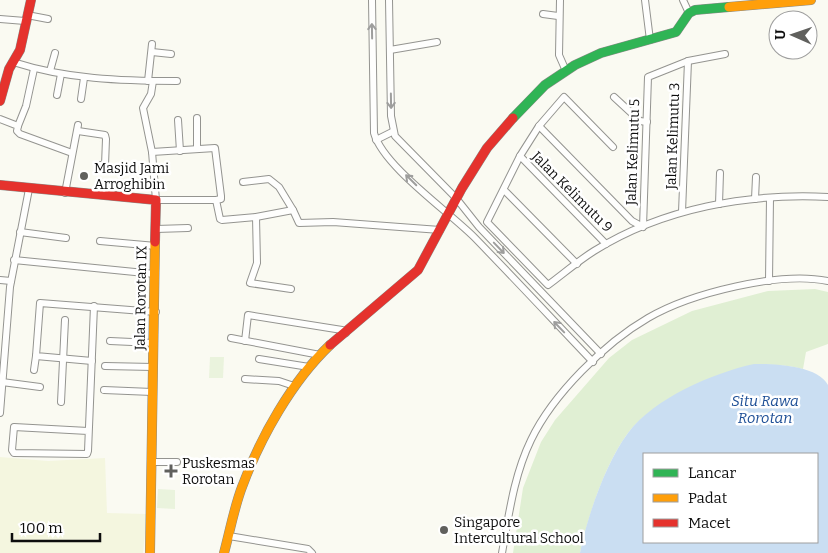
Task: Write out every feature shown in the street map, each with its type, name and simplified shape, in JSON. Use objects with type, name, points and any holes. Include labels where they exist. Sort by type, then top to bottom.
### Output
[{"type":"street","points":[[0,101],[6,76],[20,50],[31,0]]},
{"type":"street","points":[[372,0],[374,133],[376,140],[388,157],[446,214],[472,235],[593,362]]},
{"type":"street","points":[[389,0],[392,132],[456,198],[478,227],[601,354]]},
{"type":"street","points":[[560,0],[558,16],[559,55],[565,69]]},
{"type":"street","points":[[646,0],[650,40]]},
{"type":"street","points":[[683,0],[689,14]]},
{"type":"street","points":[[224,553],[241,489],[251,464],[294,386],[309,367],[344,331],[418,270],[435,230],[487,148],[505,126],[545,85],[565,69],[601,53],[678,31],[689,14],[695,10],[724,3],[811,0]]},
{"type":"street","points":[[543,14],[558,16]]},
{"type":"street","points":[[0,19],[48,19]]},
{"type":"street","points":[[390,50],[411,48],[437,42]]},
{"type":"street","points":[[152,44],[151,93],[143,108],[152,152],[156,200]]},
{"type":"street","points":[[152,52],[171,54]]},
{"type":"street","points":[[50,71],[55,53]]},
{"type":"street","points":[[688,61],[724,54]]},
{"type":"street","name":"Jalan Kelimutu 5","points":[[539,126],[632,221],[643,227],[648,77],[688,61]]},
{"type":"street","name":"Jalan Kelimutu 3","points":[[682,212],[688,61]]},
{"type":"street","points":[[13,62],[34,69],[84,78],[177,81]]},
{"type":"street","points":[[34,69],[26,106],[17,131],[20,134],[72,153]]},
{"type":"street","points":[[57,95],[61,74]]},
{"type":"street","points":[[81,99],[84,78]]},
{"type":"street","points":[[613,147],[564,97],[539,126],[520,156],[487,222],[548,285],[606,244],[625,234],[682,212],[718,204],[792,195],[828,197]]},
{"type":"street","points":[[614,97],[640,121],[647,122]]},
{"type":"street","points":[[197,118],[197,149]]},
{"type":"street","points":[[0,119],[18,126]]},
{"type":"street","points":[[178,120],[180,151]]},
{"type":"street","points":[[65,193],[78,128],[104,135],[106,139],[104,165],[100,165]]},
{"type":"street","points":[[376,140],[392,132]]},
{"type":"street","points":[[0,186],[156,200],[216,200],[221,198],[216,150],[214,148],[152,152]]},
{"type":"street","name":"Jalan Kelimutu 9","points":[[520,156],[606,244]]},
{"type":"street","points":[[718,204],[720,173]]},
{"type":"street","points":[[755,200],[756,176]]},
{"type":"street","points":[[243,182],[269,179],[279,186],[299,223],[332,222],[435,230]]},
{"type":"street","points":[[0,413],[11,278],[29,189]]},
{"type":"street","points":[[504,190],[577,264]]},
{"type":"street","points":[[769,281],[770,198]]},
{"type":"street","name":"Jalan Rorotan IX","points":[[150,553],[153,462],[152,392],[156,312],[156,200]]},
{"type":"street","points":[[216,200],[220,219],[222,220],[256,217],[293,210]]},
{"type":"street","points":[[256,217],[257,263],[250,283],[291,289]]},
{"type":"street","points":[[472,235],[478,227]]},
{"type":"street","points":[[156,229],[188,228]]},
{"type":"street","points":[[20,232],[66,238]]},
{"type":"street","points":[[100,241],[156,246]]},
{"type":"street","points":[[14,260],[155,274]]},
{"type":"street","points":[[0,280],[11,278]]},
{"type":"street","points":[[502,553],[514,488],[531,439],[550,409],[601,354],[649,317],[685,302],[740,285],[769,281],[816,279],[828,281]]},
{"type":"street","points":[[34,370],[39,304],[94,306],[156,312]]},
{"type":"street","points":[[88,431],[14,427],[12,450],[14,453],[86,455],[88,431],[92,361],[94,306]]},
{"type":"street","points":[[245,341],[248,315],[344,331]]},
{"type":"street","points":[[60,402],[65,320]]},
{"type":"street","points":[[231,338],[320,355]]},
{"type":"street","points":[[110,340],[154,343]]},
{"type":"street","points":[[36,356],[92,361]]},
{"type":"street","points":[[260,359],[309,367]]},
{"type":"street","points":[[104,366],[154,367]]},
{"type":"street","points":[[245,379],[279,381],[294,386]]},
{"type":"street","points":[[2,382],[40,387]]},
{"type":"street","points":[[104,390],[152,392]]},
{"type":"street","points":[[153,462],[177,462]]},
{"type":"street","points":[[229,536],[308,549],[312,553]]},
{"type":"green space","points":[[815,289],[828,292],[828,344],[806,352],[803,369],[776,365],[740,368],[703,382],[663,403],[641,419],[630,430],[620,445],[602,481],[580,553],[513,553],[523,488],[541,442],[555,420],[609,358],[632,340],[692,311],[768,291]]},
{"type":"green space","points":[[210,357],[224,357],[223,378],[209,378]]},
{"type":"green space","points":[[0,457],[48,461],[105,458],[107,513],[147,514],[143,553],[0,553]]},
{"type":"green space","points":[[158,489],[175,490],[175,509],[157,508]]},
{"type":"water","name":"Situ Rawa Rorotan","points":[[754,364],[772,364],[794,367],[815,373],[828,385],[828,553],[580,553],[587,523],[598,490],[612,459],[628,433],[639,420],[668,398],[721,374]]},
{"type":"traffic: fast","points":[[513,118],[545,85],[575,65],[601,53],[676,32],[689,13],[695,10],[729,7]]},
{"type":"traffic: slow","points":[[729,7],[811,0]]},
{"type":"traffic: slow","points":[[150,553],[155,242]]},
{"type":"traffic: slow","points":[[224,553],[234,511],[249,468],[258,449],[290,393],[316,359],[330,345]]},
{"type":"traffic: jam","points":[[0,101],[9,69],[20,50],[31,0]]},
{"type":"traffic: jam","points":[[330,345],[418,270],[462,188],[487,148],[513,118]]},
{"type":"traffic: jam","points":[[0,185],[156,200],[155,242]]},
{"type":"place","name":"Masjid Jami Arroghibin","points":[[84,176]]},
{"type":"place","name":"Puskesmas Rorotan","points":[[171,471]]},
{"type":"place","name":"Singapore Intercultural School","points":[[444,530]]}]
